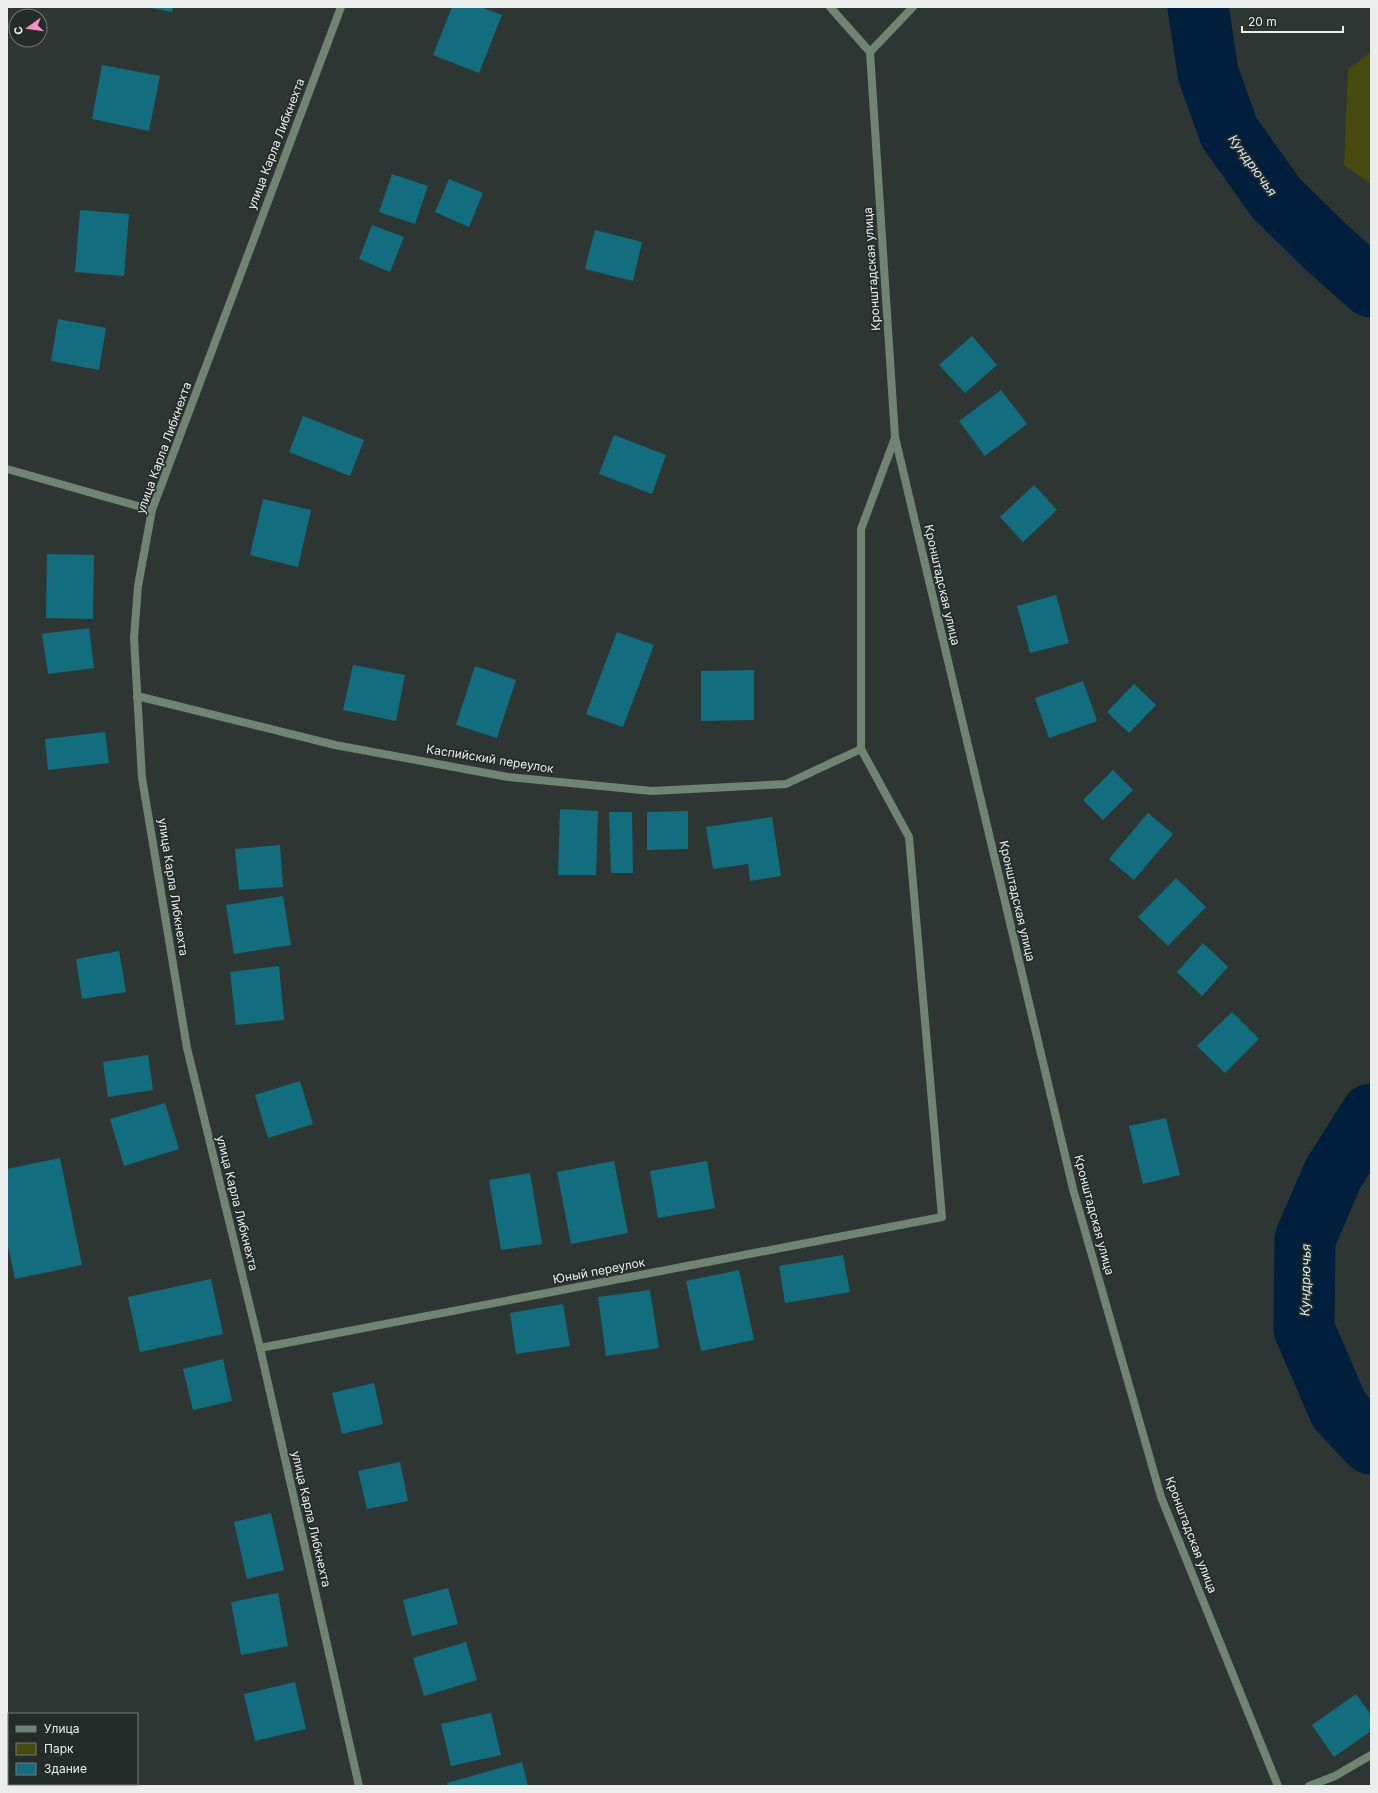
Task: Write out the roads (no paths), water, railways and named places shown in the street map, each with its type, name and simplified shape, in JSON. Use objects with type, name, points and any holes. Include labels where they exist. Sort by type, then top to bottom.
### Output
[{"type":"street","name":"улица Карла Либкнехта","points":[[340,7],[152,510],[138,586],[134,638],[142,778],[187,1048],[260,1348],[359,1786]]},
{"type":"street","points":[[830,7],[870,52],[913,7]]},
{"type":"street","name":"Кронштадская улица","points":[[870,52],[895,437],[1073,1190],[1162,1497],[1278,1786]]},
{"type":"street","points":[[861,749],[861,529],[895,437]]},
{"type":"street","points":[[7,469],[152,510]]},
{"type":"street","name":"Каспийский переулок","points":[[137,696],[335,745],[508,777],[652,791],[786,784],[861,749]]},
{"type":"street","name":"Юный переулок","points":[[260,1348],[942,1217],[910,837],[861,749]]},
{"type":"street","points":[[1310,1786],[1335,1776],[1371,1755]]},
{"type":"waterway","name":"Кундрючья","points":[[1198,7],[1208,73],[1229,132],[1276,198],[1327,248],[1371,287]]},
{"type":"waterway","name":"Кундрючья","points":[[1371,1114],[1333,1174],[1305,1239],[1304,1329],[1339,1410],[1371,1444]]}]
